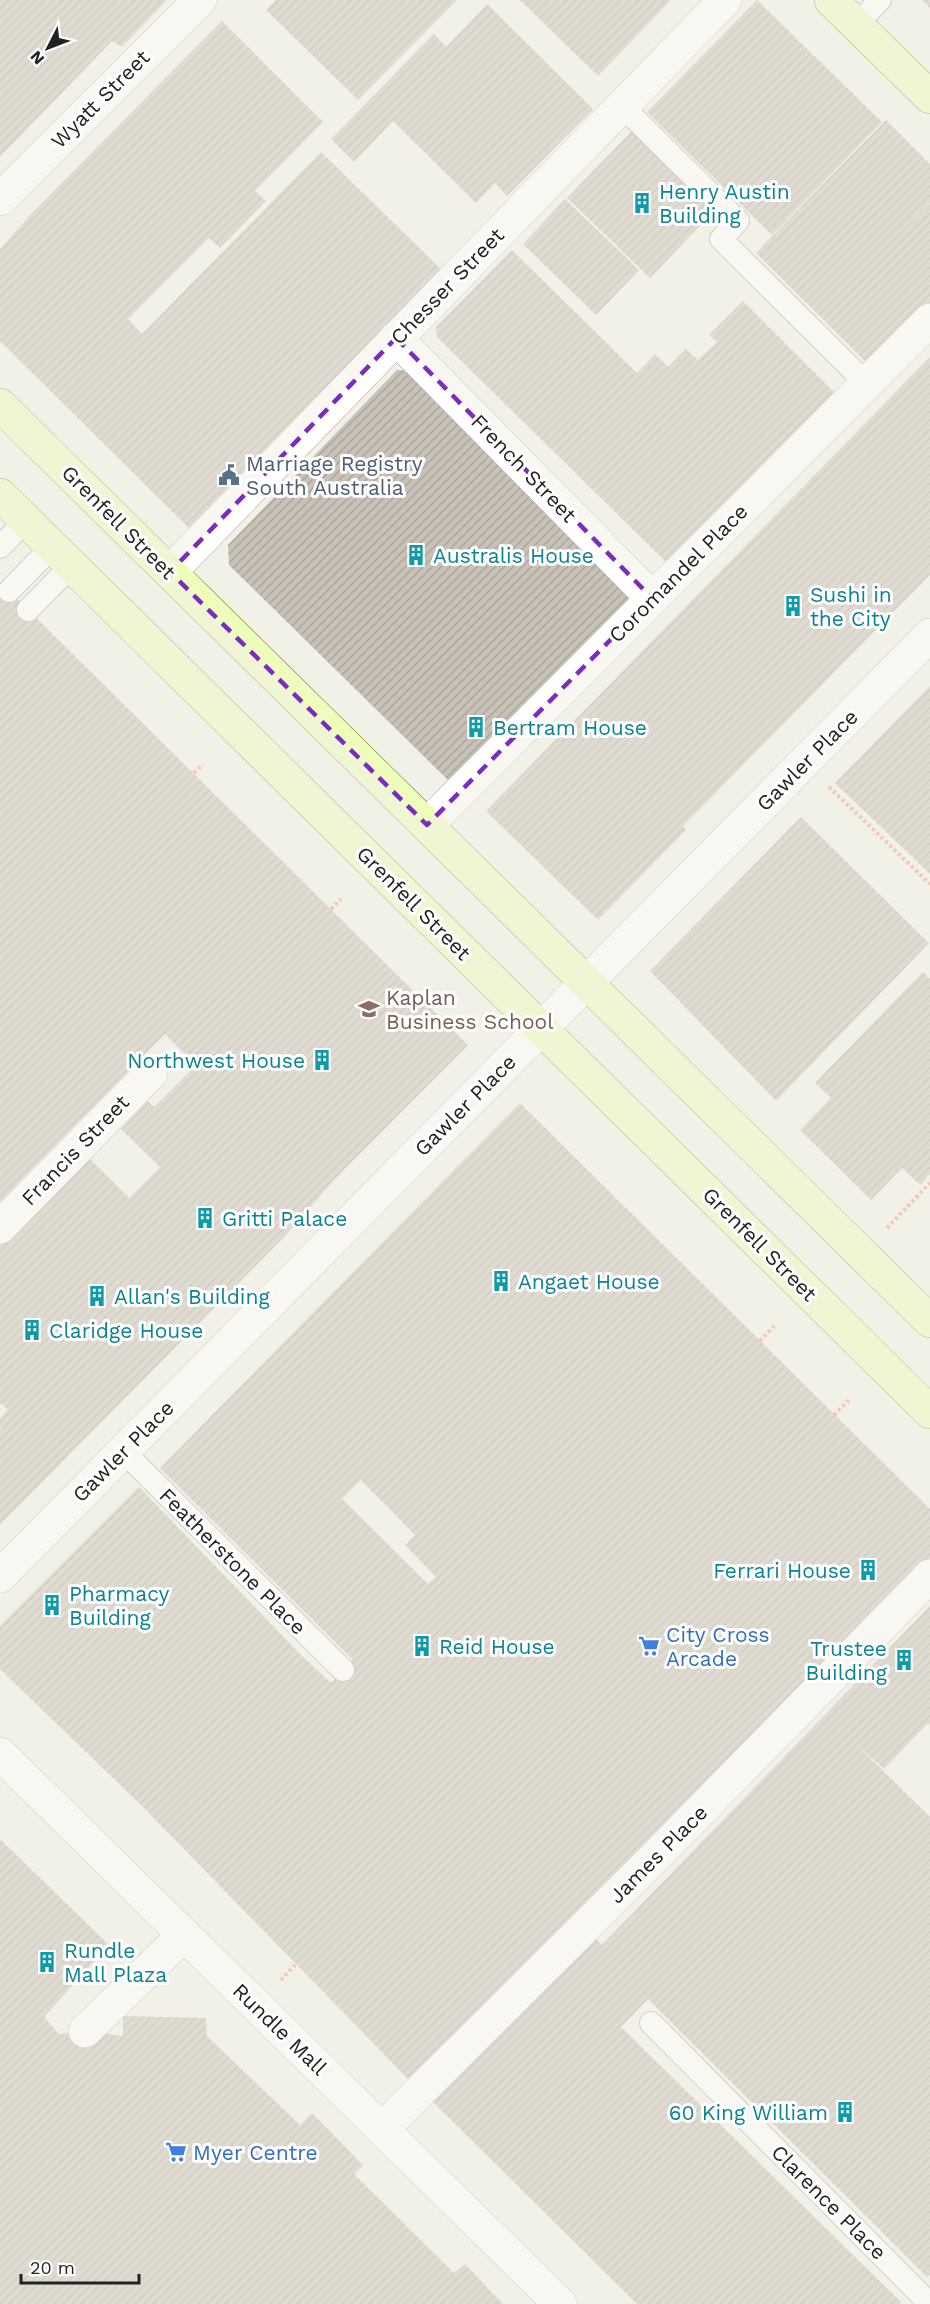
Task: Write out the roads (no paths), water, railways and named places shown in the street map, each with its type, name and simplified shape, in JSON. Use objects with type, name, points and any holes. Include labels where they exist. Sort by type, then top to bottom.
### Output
[{"type":"main road","points":[[831,0],[930,97]]},
{"type":"main road","name":"Grenfell Street","points":[[0,405],[930,1321]]},
{"type":"main road","name":"Grenfell Street","points":[[0,495],[930,1412]]},
{"type":"street","name":"Wyatt Street","points":[[0,199],[200,0]]},
{"type":"street","name":"Chesser Street","points":[[170,572],[725,0]]},
{"type":"street","name":"Coromandel Place","points":[[428,825],[930,320]]},
{"type":"street","name":"French Street","points":[[396,338],[652,598]]},
{"type":"street","name":"Gawler Place","points":[[8,1568],[930,635]]},
{"type":"street","name":"Francis Street","points":[[0,1227],[151,1073]]},
{"type":"street","name":"James Place","points":[[382,2129],[653,1859],[930,1576]]},
{"type":"street","name":"Rundle Mall","points":[[0,1754],[560,2304]]},
{"type":"street","points":[[85,2031],[184,1935]]},
{"type":"lane","points":[[856,25],[880,0]]},
{"type":"lane","points":[[622,106],[738,221],[721,239],[867,384]]},
{"type":"lane","points":[[0,547],[26,521]]},
{"type":"lane","points":[[9,591],[62,556]]},
{"type":"lane","points":[[28,610],[62,556]]},
{"type":"lane","name":"Featherstone Place","points":[[123,1451],[343,1670]]},
{"type":"lane","name":"Clarence Place","points":[[651,2023],[930,2304]]},
{"type":"place","name":"Henry Austin Building","points":[[642,203]]},
{"type":"place","name":"Marriage Registry South Australia","points":[[229,475]]},
{"type":"place","name":"Australis House","points":[[416,555]]},
{"type":"place","name":"Sushi in the City","points":[[793,606]]},
{"type":"place","name":"Bertram House","points":[[476,727]]},
{"type":"place","name":"Kaplan Business School","points":[[369,1009]]},
{"type":"place","name":"Northwest House","points":[[322,1060]]},
{"type":"place","name":"Gritti Palace","points":[[205,1218]]},
{"type":"place","name":"Angaet House","points":[[501,1281]]},
{"type":"place","name":"Allan's Building","points":[[97,1296]]},
{"type":"place","name":"Claridge House","points":[[32,1330]]},
{"type":"place","name":"Ferrari House","points":[[868,1570]]},
{"type":"place","name":"Pharmacy Building","points":[[52,1605]]},
{"type":"place","name":"Reid House","points":[[422,1646]]},
{"type":"place","name":"City Cross Arcade","points":[[649,1646]]},
{"type":"place","name":"Trustee Building","points":[[904,1660]]},
{"type":"place","name":"Rundle Mall Plaza","points":[[47,1962]]},
{"type":"place","name":"60 King William","points":[[845,2112]]},
{"type":"place","name":"Myer Centre","points":[[176,2152]]}]
